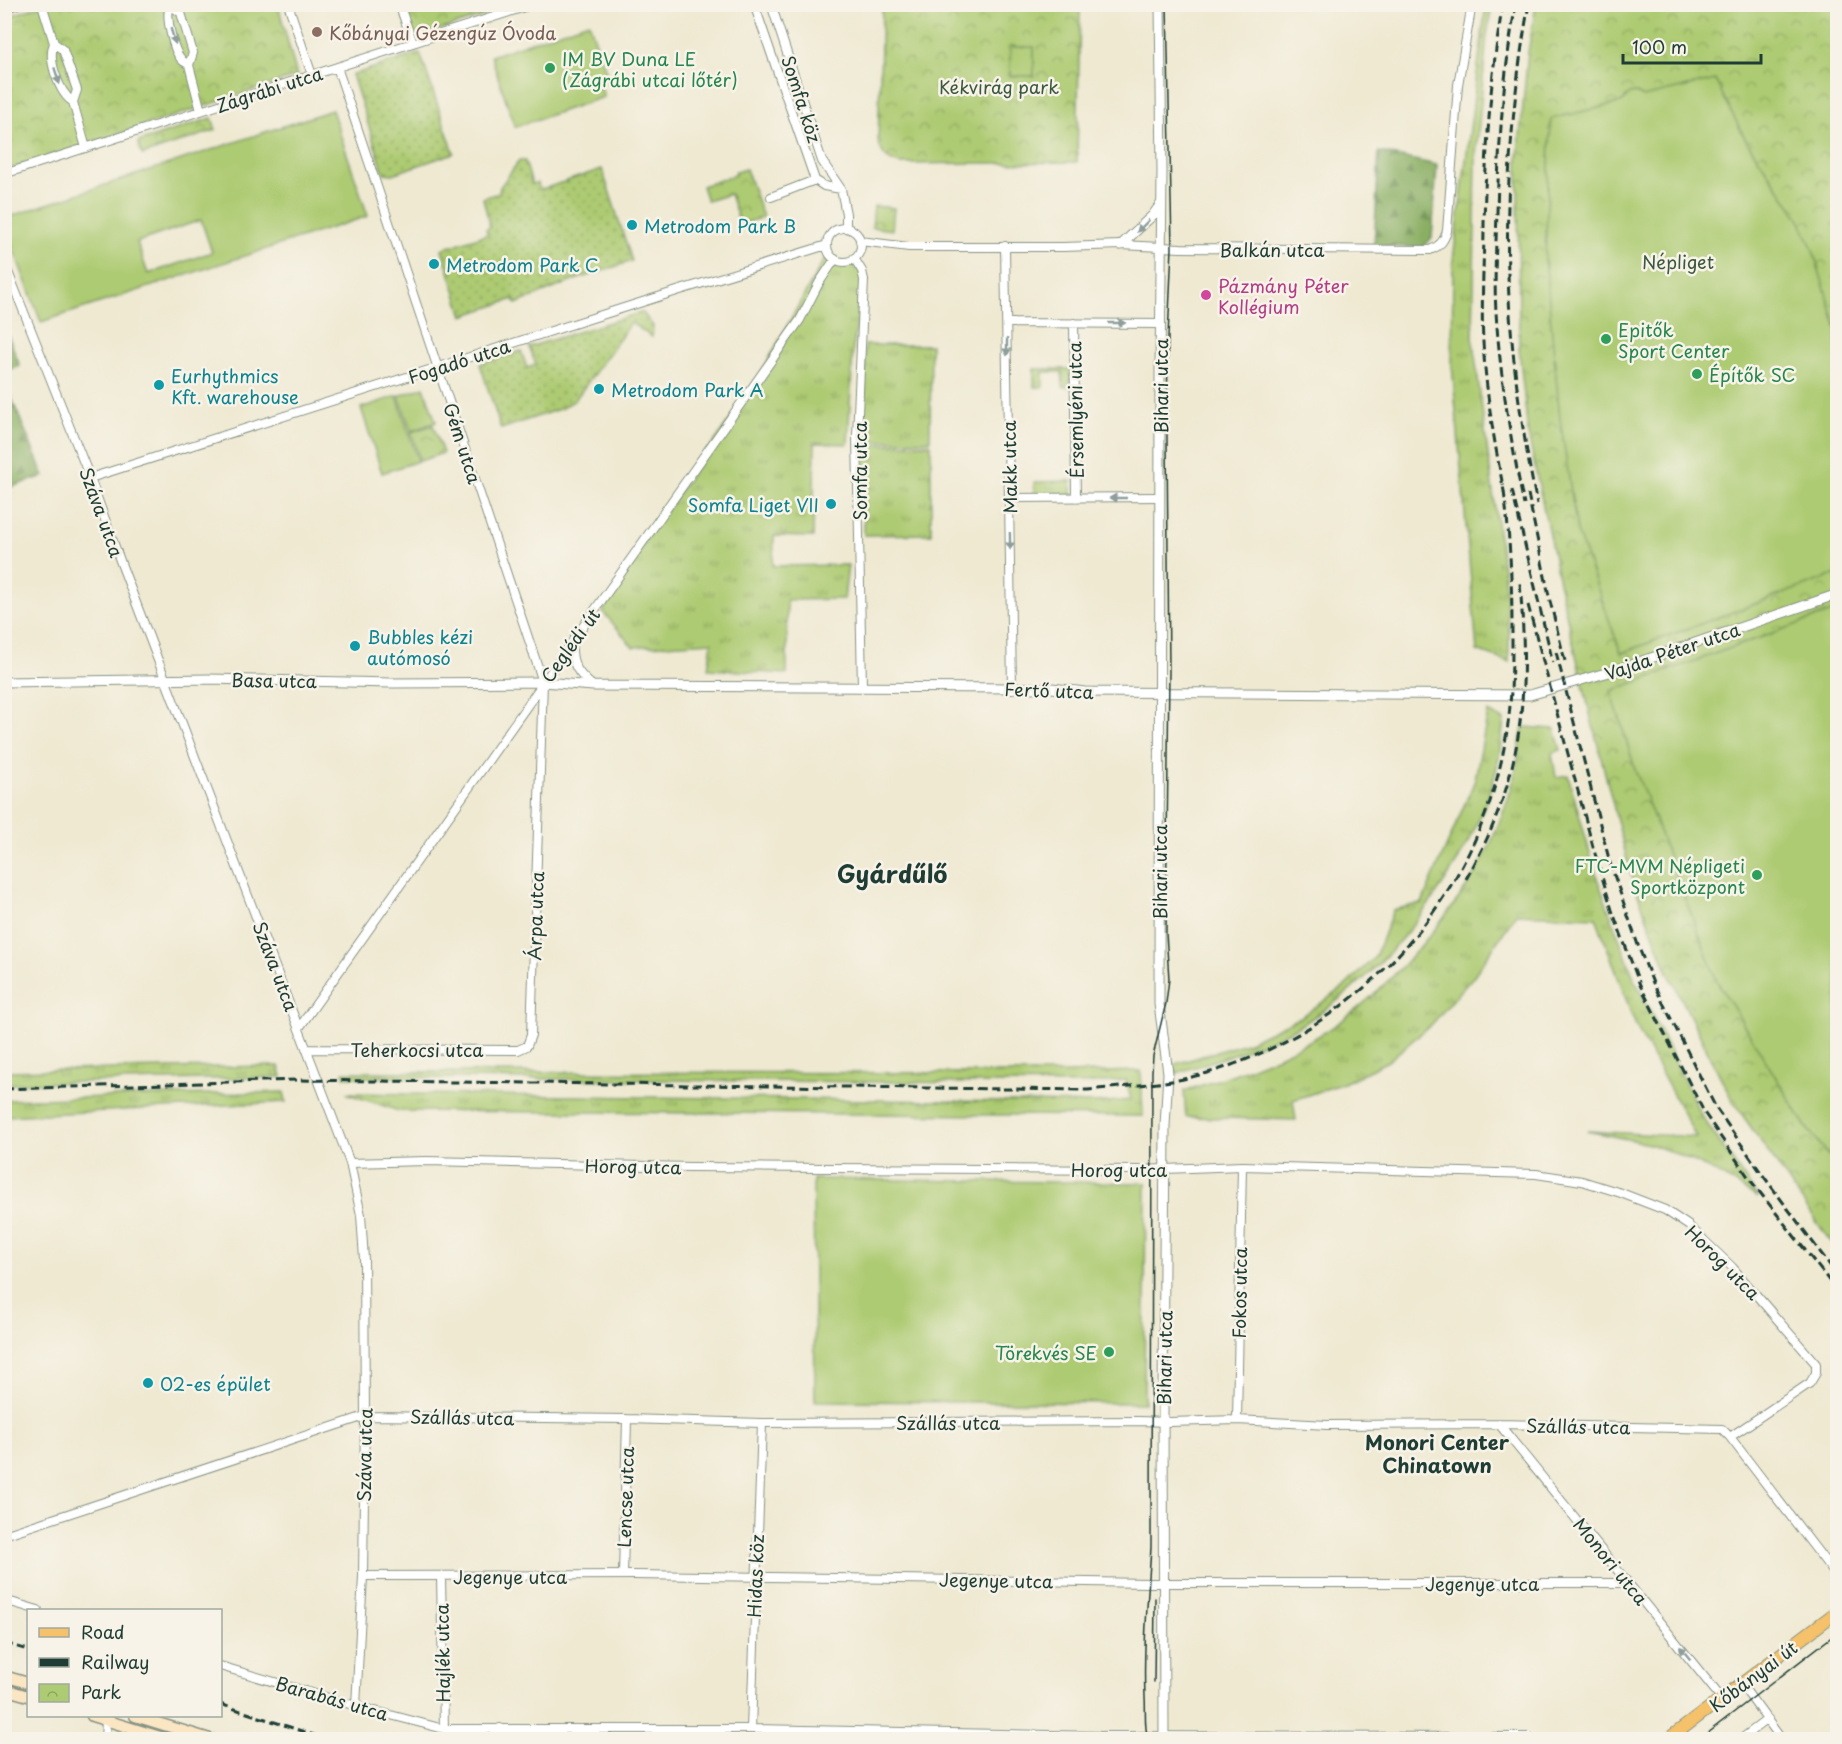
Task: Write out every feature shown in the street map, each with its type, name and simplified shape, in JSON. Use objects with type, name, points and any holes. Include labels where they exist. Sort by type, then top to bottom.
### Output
[{"type":"main road","name":"Kőbányai út","points":[[1667,1740],[1838,1611]]},
{"type":"main road","points":[[4,1676],[27,1683]]},
{"type":"main road","points":[[4,1689],[27,1696]]},
{"type":"main road","points":[[137,1717],[182,1735],[213,1740]]},
{"type":"main road","points":[[106,1718],[170,1740]]},
{"type":"street","points":[[4,9],[18,4]]},
{"type":"street","points":[[42,4],[54,44],[50,55],[56,74],[63,95],[73,102]]},
{"type":"street","points":[[288,4],[312,75]]},
{"type":"street","points":[[399,4],[413,43]]},
{"type":"street","name":"Zágrábi utca","points":[[4,174],[413,43],[517,7],[534,4]]},
{"type":"street","name":"Somfa köz","points":[[754,4],[815,180]]},
{"type":"street","name":"Somfa köz","points":[[771,4],[822,161],[841,189],[846,228]]},
{"type":"street","name":"Bihari utca","points":[[1160,4],[1159,1004],[1168,1073],[1165,1170],[1162,1583],[1164,1738]]},
{"type":"street","name":"Balkán utca","points":[[860,242],[909,247],[1121,245],[1430,250],[1437,247],[1444,239],[1446,231],[1458,85],[1472,4]]},
{"type":"street","points":[[189,65],[180,58],[167,18],[169,5],[181,13],[193,53],[189,65],[201,111]]},
{"type":"street","points":[[54,44],[63,50],[77,90],[73,102],[86,148]]},
{"type":"street","name":"Gém utca","points":[[337,67],[543,682]]},
{"type":"street","points":[[771,197],[815,180],[824,186],[841,189]]},
{"type":"street","points":[[1121,245],[1153,215],[1161,204]]},
{"type":"street","points":[[846,228],[855,233],[860,242],[860,251],[854,258],[845,262],[835,259],[827,246],[832,233],[846,228]]},
{"type":"street","name":"Fogadó utca","points":[[90,478],[697,285],[827,246]]},
{"type":"street","name":"Makk utca","points":[[1005,246],[1012,689]]},
{"type":"street","name":"Somfa utca","points":[[854,258],[862,271],[864,280],[857,435],[862,687]]},
{"type":"street","name":"Ceglédi út","points":[[299,1028],[800,320],[819,283],[835,259]]},
{"type":"street","name":"Száva utca","points":[[4,262],[90,478],[350,1163],[363,1234],[365,1416],[363,1576],[356,1706]]},
{"type":"street","points":[[1007,323],[1160,324]]},
{"type":"street","name":"Érsemlyéni utca","points":[[1074,323],[1076,498]]},
{"type":"street","points":[[1009,498],[1160,497]]},
{"type":"street","name":"Vajda Péter utca","points":[[1504,695],[1530,695],[1583,681],[1838,594]]},
{"type":"street","points":[[572,644],[572,656],[577,672],[593,686]]},
{"type":"street","name":"Basa utca","points":[[4,682],[209,679],[392,683],[543,682],[593,686]]},
{"type":"street","name":"Árpa utca","points":[[527,1046],[531,1035],[543,682]]},
{"type":"street","name":"Fertő utca","points":[[593,686],[1052,688],[1085,692],[1504,695]]},
{"type":"street","name":"Teherkocsi utca","points":[[307,1049],[518,1050],[527,1046]]},
{"type":"street","name":"Horog utca","points":[[350,1163],[426,1161],[701,1167],[1165,1170],[1242,1166],[1536,1174],[1582,1181],[1621,1192],[1665,1210],[1696,1232],[1732,1267],[1816,1364],[1816,1373],[1810,1383],[1730,1437]]},
{"type":"street","name":"Fokos utca","points":[[1237,1420],[1242,1166]]},
{"type":"street","name":"Szállás utca","points":[[4,1535],[365,1416],[762,1423],[1237,1420],[1327,1425],[1499,1424],[1722,1430],[1730,1437]]},
{"type":"street","name":"Lencse utca","points":[[623,1575],[627,1419]]},
{"type":"street","name":"Hidas köz","points":[[750,1729],[762,1423]]},
{"type":"street","name":"Monori utca","points":[[1499,1424],[1722,1699]]},
{"type":"street","points":[[1730,1437],[1838,1578]]},
{"type":"street","name":"Jegenye utca","points":[[363,1576],[755,1576],[1162,1583],[1629,1583]]},
{"type":"street","name":"Hajlék utca","points":[[441,1577],[444,1729]]},
{"type":"street","points":[[4,1600],[32,1609]]},
{"type":"street","name":"Barabás utca","points":[[222,1667],[478,1740]]},
{"type":"street","points":[[1741,1684],[1782,1740]]},
{"type":"street","points":[[105,1740],[106,1718]]},
{"type":"street","points":[[1740,1740],[1768,1719]]},
{"type":"street","points":[[500,1728],[500,1740]]},
{"type":"street","points":[[444,1729],[750,1729],[1022,1737],[1530,1737]]},
{"type":"green space","points":[[45,4],[278,5],[297,76],[5,171],[4,18]]},
{"type":"green space","points":[[399,4],[520,5],[412,38]]},
{"type":"green space","points":[[1492,4],[1476,155],[1473,341],[1504,576],[1509,662],[1477,651],[1452,365],[1453,260],[1486,5]]},
{"type":"green space","name":"Kékvirág park","points":[[1019,5],[1080,5],[1077,162],[900,164],[886,157],[878,142],[882,10],[1000,9]]},
{"type":"green space","name":"Népliget","points":[[1536,5],[1837,5],[1837,1251],[1732,1100],[1667,970],[1632,879],[1592,722],[1563,601],[1528,434],[1519,348],[1518,157],[1528,52]]},
{"type":"green space","name":"IM BV Duna LE (Zágrábi utcai lőtér)","points":[[589,22],[609,80],[600,84],[604,97],[515,127],[491,56]]},
{"type":"green space","points":[[1010,47],[1034,47],[1034,76],[1010,76]]},
{"type":"green space","points":[[420,53],[454,153],[393,174],[384,173],[352,75]]},
{"type":"green space","name":"Építők SC","points":[[1715,80],[1746,140],[1799,218],[1812,247],[1837,329],[1837,574],[1621,653],[1577,531],[1560,419],[1545,258],[1551,119],[1623,102],[1627,96],[1632,94],[1643,97]]},
{"type":"green space","points":[[332,110],[368,216],[41,322],[5,227],[5,218]],"holes":[[[201,220],[212,252],[148,274],[137,242]]]},
{"type":"green space","points":[[212,118],[216,130],[142,155],[138,142]]},
{"type":"green space","points":[[1379,152],[1437,165],[1432,238],[1422,247],[1374,246]]},
{"type":"green space","points":[[519,161],[525,161],[532,184],[538,183],[540,190],[602,169],[632,261],[572,281],[516,304],[514,299],[463,316],[442,249],[488,234],[486,229],[490,227],[483,198],[499,193],[500,187]]},
{"type":"green space","points":[[746,169],[763,217],[740,225],[730,194],[707,201],[702,186]]},
{"type":"green space","points":[[874,206],[894,208],[892,230],[872,227]]},
{"type":"green space","points":[[826,256],[862,271],[864,280],[853,348],[848,444],[815,443],[813,537],[774,536],[773,566],[848,565],[844,599],[787,600],[787,674],[708,669],[712,642],[633,647],[603,612],[646,539],[753,387]]},
{"type":"green space","points":[[642,312],[653,326],[652,337],[631,323],[575,400],[562,408],[501,429],[480,364],[521,351],[527,368],[536,365],[529,347]]},
{"type":"green space","points":[[5,327],[20,366],[4,372]]},
{"type":"green space","points":[[865,345],[931,345],[930,441],[864,441]]},
{"type":"green space","points":[[1034,369],[1070,369],[1070,387],[1063,387],[1062,372],[1043,372],[1043,387],[1034,387]]},
{"type":"green space","points":[[424,387],[436,422],[411,431],[399,396]]},
{"type":"green space","points":[[9,392],[44,476],[5,489],[5,394]]},
{"type":"green space","points":[[397,396],[418,461],[382,473],[361,408]]},
{"type":"green space","points":[[433,425],[443,453],[420,461],[411,432]]},
{"type":"green space","points":[[864,444],[931,444],[931,534],[864,535]]},
{"type":"green space","points":[[1071,481],[1071,495],[1034,496],[1034,482]]},
{"type":"green space","name":"FTC-MVM Népligeti Sportközpont","points":[[1838,610],[1837,1165],[1806,1127],[1717,981],[1635,769],[1611,691]]},
{"type":"green space","points":[[1488,712],[1504,720],[1496,771],[1482,812],[1444,882],[1394,947],[1336,1001],[1291,1031],[1175,1074],[1172,1065],[1246,1043],[1301,1017],[1343,988],[1375,957],[1393,910],[1422,903],[1475,780]]},
{"type":"green space","points":[[1523,727],[1555,729],[1561,750],[1552,753],[1556,777],[1568,775],[1597,878],[1634,978],[1701,1115],[1758,1198],[1708,1168],[1682,1156],[1638,1141],[1587,1131],[1696,1137],[1636,1026],[1596,917],[1516,914],[1473,977],[1432,1024],[1388,1061],[1344,1083],[1293,1100],[1296,1120],[1186,1117],[1184,1091],[1251,1068],[1315,1038],[1336,1025],[1379,990],[1419,949],[1468,885],[1487,851],[1511,790]]},
{"type":"green space","points":[[279,1066],[282,1077],[5,1084],[5,1071]]},
{"type":"green space","points":[[1141,1071],[1143,1116],[399,1111],[346,1093],[1095,1103],[1131,1100],[1126,1080],[1084,1084],[344,1077],[343,1072],[1064,1073]]},
{"type":"green space","points":[[284,1092],[286,1102],[5,1116],[5,1100]]},
{"type":"green space","points":[[813,1179],[1146,1183],[1144,1403],[815,1401]]},
{"type":"tram line","points":[[1148,1740],[1145,1660],[1151,1547],[1152,1071],[1169,979],[1166,933],[1169,671],[1167,438],[1172,248],[1167,4]]},
{"type":"tram line","points":[[1154,1682],[1155,1598]]},
{"type":"tram line","points":[[1698,1740],[1838,1632]]},
{"type":"railway","points":[[1503,4],[1487,141],[1482,312],[1488,398],[1504,491]]},
{"type":"railway","points":[[1516,4],[1502,108],[1495,287],[1503,385],[1524,505]]},
{"type":"railway","points":[[1529,4],[1513,119],[1507,238],[1517,386],[1537,504]]},
{"type":"railway","points":[[4,1089],[297,1080],[1088,1090],[1178,1080],[1224,1068],[1268,1050],[1310,1027],[1349,1000],[1379,974],[1431,916],[1471,849],[1498,775],[1509,711],[1512,672],[1512,595],[1503,484]]},
{"type":"railway","points":[[1512,490],[1553,663]]},
{"type":"railway","points":[[1528,494],[1565,661]]},
{"type":"railway","points":[[1466,879],[1500,806],[1511,771],[1518,736],[1524,662],[1520,583]]},
{"type":"railway","points":[[1528,605],[1593,847],[1612,910],[1640,985],[1705,1114],[1751,1181],[1838,1292]]},
{"type":"railway","points":[[1556,652],[1610,863],[1653,983],[1716,1108],[1838,1276]]},
{"type":"railway","points":[[4,1643],[27,1650]]},
{"type":"railway","points":[[222,1705],[329,1740]]},
{"type":"place","name":"Kőbányai Gézengúz Óvoda","points":[[317,32]]},
{"type":"place","name":"IM BV Duna LE (Zágrábi utcai lőtér)","points":[[550,68]]},
{"type":"place","name":"Metrodom Park B","points":[[632,225]]},
{"type":"place","name":"Metrodom Park C","points":[[434,264]]},
{"type":"place","name":"Pázmány Péter Kollégium","points":[[1206,295]]},
{"type":"place","name":"Epitők Sport Center","points":[[1606,339]]},
{"type":"place","name":"Építők SC","points":[[1697,374]]},
{"type":"place","name":"Eurhythmics Kft. warehouse","points":[[159,385]]},
{"type":"place","name":"Metrodom Park A","points":[[599,389]]},
{"type":"place","name":"Somfa Liget VII","points":[[831,504]]},
{"type":"place","name":"Bubbles kézi autómosó","points":[[355,646]]},
{"type":"place","name":"FTC-MVM Népligeti Sportközpont","points":[[1757,875]]},
{"type":"place","name":"Törekvés SE","points":[[1109,1352]]},
{"type":"place","name":"02-es épület","points":[[148,1383]]},
{"type":"district","name":"Gyárdűlő","points":[[892,873]]},
{"type":"district","name":"Monori Center Chinatown","points":[[1437,1454]]}]
